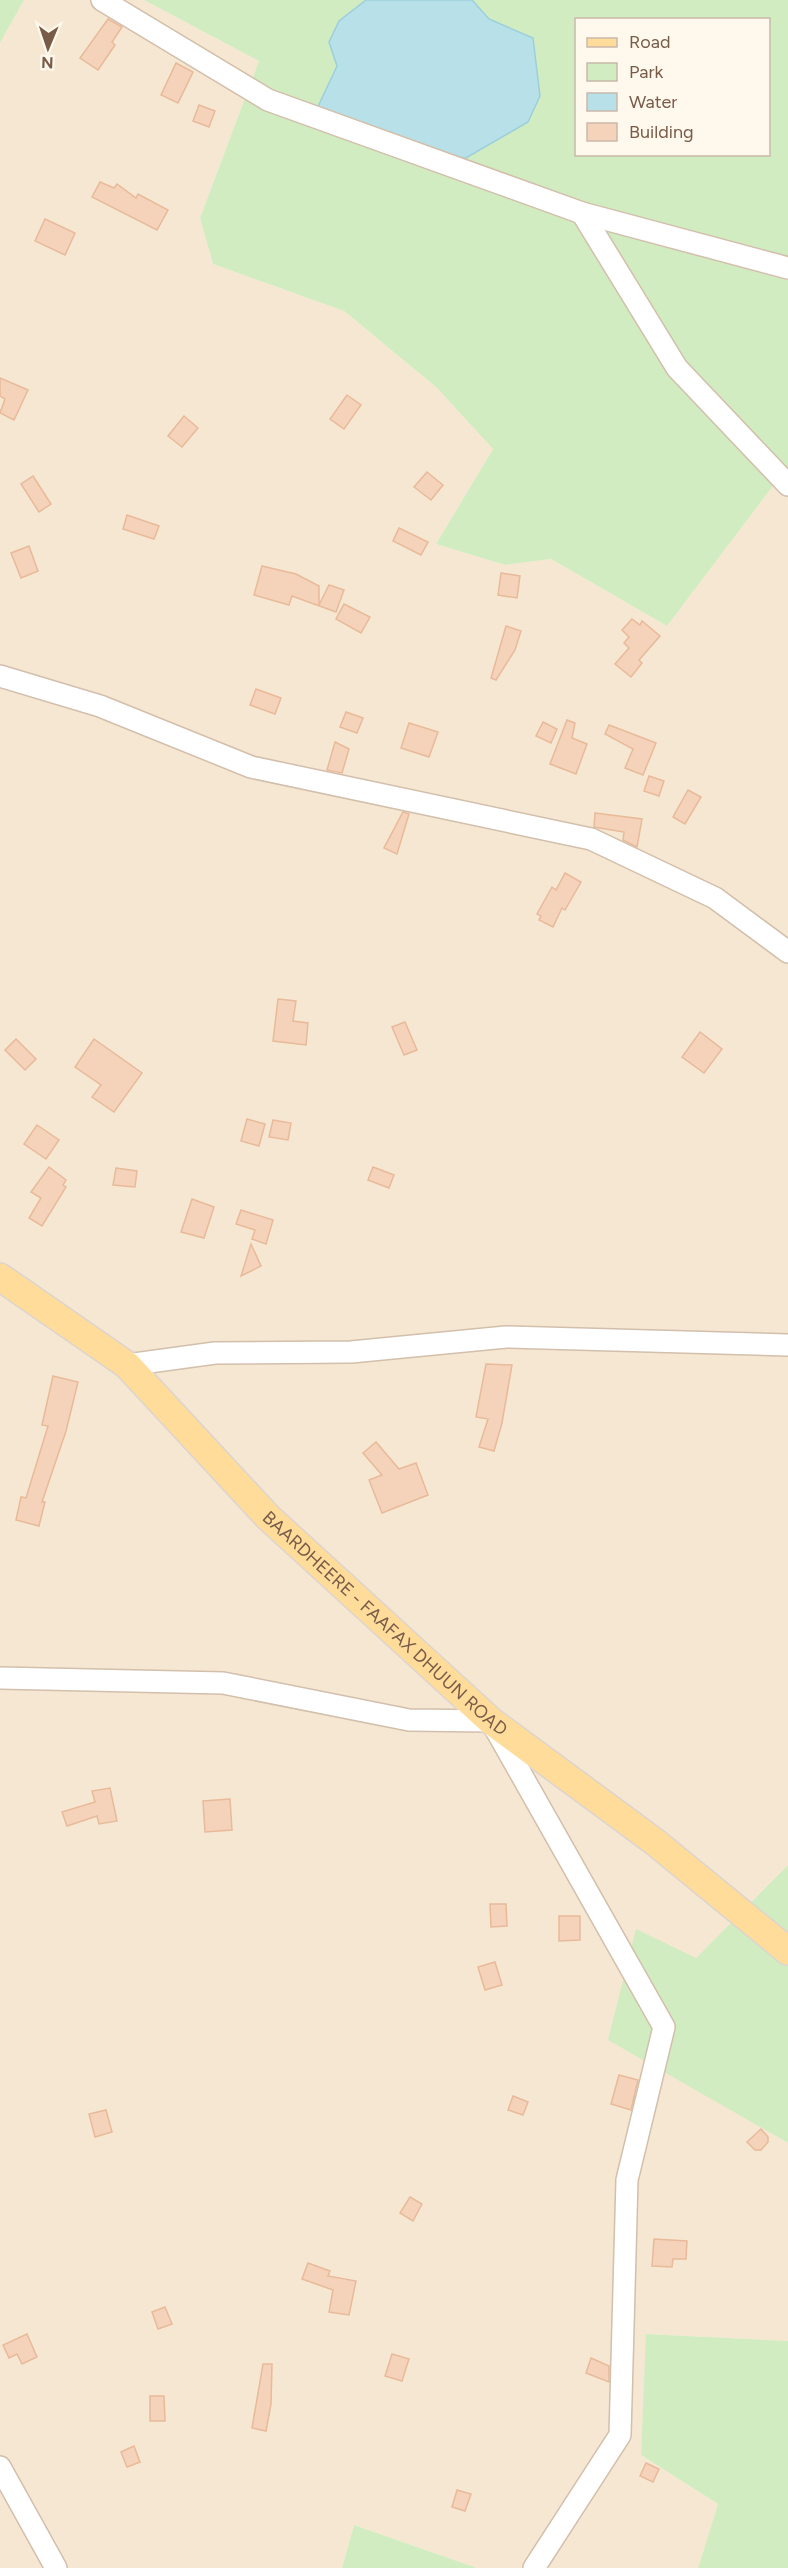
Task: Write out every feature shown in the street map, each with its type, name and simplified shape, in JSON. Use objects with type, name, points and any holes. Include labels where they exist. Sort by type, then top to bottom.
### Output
[{"type":"main road","name":"BAARDHEERE - FAAFAX DHUUN ROAD","points":[[0,1276],[127,1365],[268,1517],[491,1721],[655,1842],[788,1952]]},
{"type":"street","points":[[102,0],[268,100],[582,213],[788,268]]},
{"type":"street","points":[[582,213],[677,368],[788,485]]},
{"type":"street","points":[[0,676],[100,706],[251,767],[591,839],[716,898],[788,952]]},
{"type":"street","points":[[127,1365],[215,1353],[351,1352],[506,1337],[788,1345]]},
{"type":"street","points":[[0,1678],[224,1683],[409,1720],[491,1721],[664,2027],[627,2180],[620,2435],[534,2568]]},
{"type":"street","points":[[0,2467],[56,2568]]},
{"type":"shaded area","points":[[24,0],[144,0],[259,61],[200,218],[213,264],[344,311],[436,387],[493,449],[436,544],[505,565],[551,559],[667,626],[788,466],[788,1865],[696,1958],[774,2135],[788,2143],[788,2341],[647,2334],[641,2455],[718,2504],[698,2568],[477,2568],[354,2525],[342,2568],[0,2568],[0,43]]},
{"type":"green space","points":[[0,0],[24,0],[0,43]]},
{"type":"green space","points":[[144,0],[788,0],[788,466],[667,626],[551,559],[505,565],[436,544],[493,449],[436,387],[344,311],[213,264],[200,218],[259,61]]},
{"type":"green space","points":[[788,1865],[788,2143],[608,2040],[636,1929],[696,1958]]},
{"type":"green space","points":[[646,2334],[788,2341],[788,2568],[698,2568],[718,2504],[641,2455]]},
{"type":"green space","points":[[354,2525],[477,2568],[342,2568]]},
{"type":"water","points":[[366,0],[472,0],[489,19],[533,38],[540,96],[528,122],[466,158],[425,153],[314,115],[337,66],[329,42],[339,21]]},
{"type":"building","points":[[108,19],[122,27],[112,42],[115,45],[98,70],[80,58]]},
{"type":"building","points":[[176,63],[193,72],[178,103],[161,95]]},
{"type":"building","points":[[199,105],[215,111],[209,127],[193,121]]},
{"type":"building","points":[[100,182],[114,188],[117,184],[136,198],[138,194],[168,210],[157,230],[92,197]]},
{"type":"building","points":[[45,219],[75,233],[65,255],[35,241]]},
{"type":"building","points":[[0,378],[28,390],[14,420],[0,413],[5,399],[0,396]]},
{"type":"building","points":[[347,395],[361,405],[344,429],[330,419]]},
{"type":"building","points":[[184,416],[198,428],[182,447],[168,436]]},
{"type":"building","points":[[427,472],[443,485],[431,500],[414,487]]},
{"type":"building","points":[[33,476],[51,504],[39,512],[21,484]]},
{"type":"building","points":[[127,515],[159,526],[154,539],[123,529]]},
{"type":"building","points":[[399,528],[428,542],[421,555],[393,541]]},
{"type":"building","points":[[29,546],[38,571],[21,578],[11,553]]},
{"type":"building","points":[[262,566],[296,574],[319,586],[319,605],[329,585],[344,590],[336,612],[292,596],[289,605],[254,595]]},
{"type":"building","points":[[501,573],[520,576],[517,598],[498,595]]},
{"type":"building","points":[[344,604],[370,617],[361,633],[336,619]]},
{"type":"building","points":[[632,619],[640,625],[642,621],[660,636],[639,660],[642,663],[631,677],[615,664],[629,648],[624,643],[629,637],[622,630]]},
{"type":"building","points":[[506,626],[521,631],[515,650],[496,680],[491,678]]},
{"type":"building","points":[[256,689],[281,698],[275,714],[250,705]]},
{"type":"building","points":[[346,712],[363,718],[357,733],[340,727]]},
{"type":"building","points":[[567,720],[575,723],[572,738],[587,744],[576,774],[550,764]]},
{"type":"building","points":[[543,722],[557,729],[551,743],[536,736]]},
{"type":"building","points":[[409,723],[438,732],[429,757],[401,748]]},
{"type":"building","points":[[609,725],[656,743],[643,775],[625,768],[633,749],[605,734]]},
{"type":"building","points":[[335,742],[349,749],[342,773],[327,770]]},
{"type":"building","points":[[649,776],[664,781],[659,796],[644,791]]},
{"type":"building","points":[[688,790],[701,797],[685,824],[673,817]]},
{"type":"building","points":[[403,812],[409,814],[397,854],[384,848]]},
{"type":"building","points":[[595,813],[642,819],[637,847],[623,840],[624,832],[594,827]]},
{"type":"building","points":[[565,873],[581,882],[565,910],[562,908],[553,927],[539,920],[541,916],[537,914],[552,887],[556,890]]},
{"type":"building","points":[[278,999],[296,1001],[293,1021],[308,1023],[306,1045],[273,1041]]},
{"type":"building","points":[[405,1022],[417,1050],[404,1055],[392,1027]]},
{"type":"building","points":[[700,1032],[722,1049],[704,1073],[682,1057]]},
{"type":"building","points":[[16,1039],[36,1059],[25,1070],[5,1050]]},
{"type":"building","points":[[94,1039],[142,1073],[114,1112],[92,1097],[101,1085],[75,1067]]},
{"type":"building","points":[[247,1119],[265,1124],[259,1146],[241,1141]]},
{"type":"building","points":[[273,1120],[291,1123],[288,1140],[269,1137]]},
{"type":"building","points":[[37,1125],[59,1140],[46,1159],[24,1144]]},
{"type":"building","points":[[49,1167],[66,1180],[63,1185],[66,1187],[42,1226],[29,1218],[41,1198],[31,1192]]},
{"type":"building","points":[[373,1167],[394,1175],[389,1188],[368,1180]]},
{"type":"building","points":[[116,1168],[137,1171],[135,1187],[113,1185]]},
{"type":"building","points":[[192,1199],[214,1207],[204,1238],[181,1232]]},
{"type":"building","points":[[241,1210],[273,1220],[266,1244],[252,1239],[255,1230],[236,1224]]},
{"type":"building","points":[[251,1244],[261,1266],[241,1276]]},
{"type":"building","points":[[486,1364],[512,1365],[502,1423],[494,1451],[479,1447],[488,1419],[476,1417]]},
{"type":"building","points":[[53,1376],[78,1382],[66,1431],[42,1502],[45,1502],[39,1526],[16,1520],[21,1497],[26,1498],[48,1426],[42,1425]]},
{"type":"building","points":[[376,1442],[399,1469],[416,1463],[428,1495],[382,1513],[369,1480],[382,1475],[363,1453]]},
{"type":"building","points":[[110,1788],[117,1821],[99,1824],[97,1816],[67,1826],[62,1812],[95,1802],[92,1791]]},
{"type":"building","points":[[230,1799],[232,1830],[205,1832],[203,1801]]},
{"type":"building","points":[[490,1904],[506,1904],[507,1926],[491,1927]]},
{"type":"building","points":[[559,1916],[580,1916],[580,1940],[559,1941]]},
{"type":"building","points":[[495,1962],[502,1985],[485,1990],[478,1967]]},
{"type":"building","points":[[619,2075],[638,2080],[631,2110],[611,2104]]},
{"type":"building","points":[[513,2096],[528,2102],[523,2115],[508,2110]]},
{"type":"building","points":[[106,2110],[112,2132],[95,2137],[89,2114]]},
{"type":"building","points":[[761,2129],[768,2137],[768,2142],[761,2150],[755,2150],[747,2142]]},
{"type":"building","points":[[410,2197],[422,2204],[413,2221],[400,2213]]},
{"type":"building","points":[[654,2239],[687,2241],[686,2259],[673,2259],[672,2267],[652,2266]]},
{"type":"building","points":[[308,2263],[330,2271],[328,2276],[356,2281],[349,2315],[329,2312],[333,2290],[302,2279]]},
{"type":"building","points":[[165,2307],[172,2324],[158,2329],[152,2312]]},
{"type":"building","points":[[27,2334],[37,2357],[22,2364],[17,2354],[9,2358],[3,2345]]},
{"type":"building","points":[[392,2354],[409,2359],[402,2381],[385,2376]]},
{"type":"building","points":[[591,2358],[609,2366],[609,2382],[586,2373]]},
{"type":"building","points":[[263,2364],[272,2364],[271,2404],[266,2431],[252,2428]]},
{"type":"building","points":[[150,2396],[164,2396],[165,2421],[150,2421]]},
{"type":"building","points":[[134,2446],[140,2462],[127,2467],[121,2452]]},
{"type":"building","points":[[646,2463],[659,2469],[653,2482],[640,2476]]},
{"type":"building","points":[[457,2490],[471,2494],[465,2511],[452,2507]]}]
